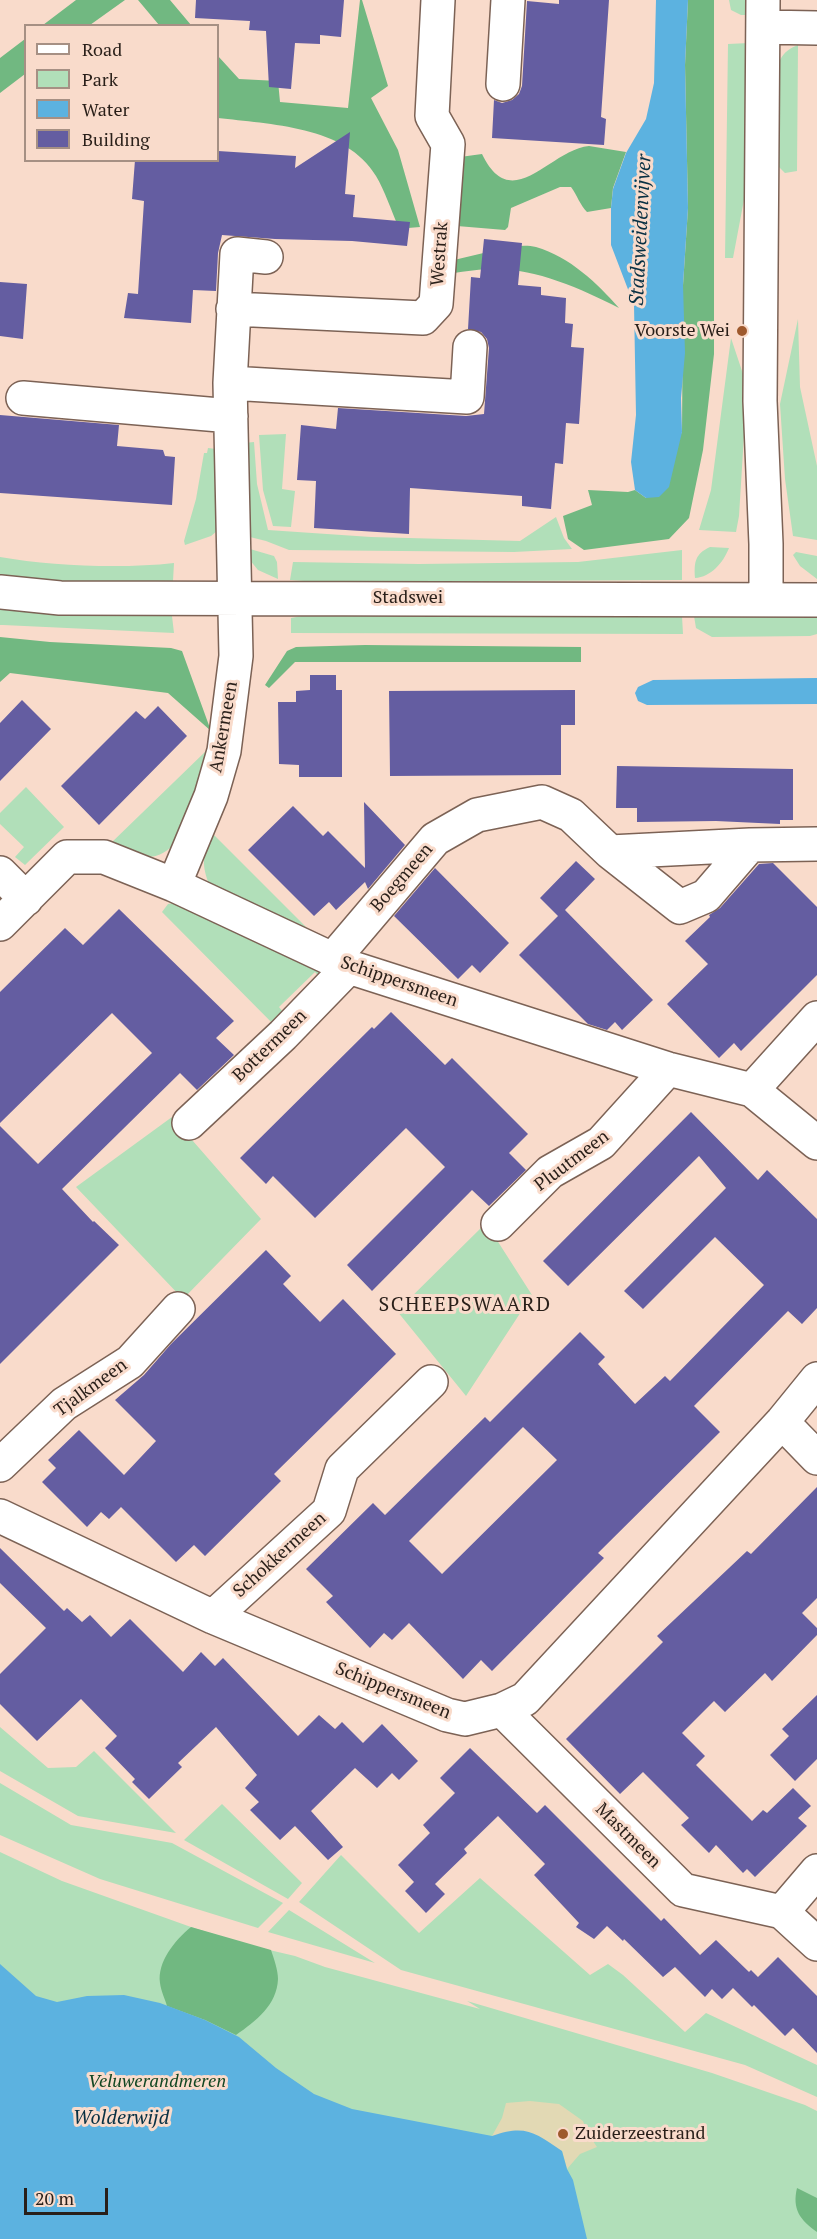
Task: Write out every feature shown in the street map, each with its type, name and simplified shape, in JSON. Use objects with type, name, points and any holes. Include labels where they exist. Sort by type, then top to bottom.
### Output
[{"type":"street","name":"Westrak","points":[[233,309],[423,318],[436,304],[448,144],[432,116],[438,0]]},
{"type":"street","points":[[503,84],[508,0]]},
{"type":"street","points":[[765,600],[766,544],[760,401],[763,14],[817,28]]},
{"type":"street","points":[[235,598],[230,383],[237,254],[266,257]]},
{"type":"street","points":[[230,383],[467,397],[470,348]]},
{"type":"street","points":[[22,398],[231,416]]},
{"type":"street","name":"Stadswei","points":[[0,592],[60,598],[817,600]]},
{"type":"street","name":"Ankermeen","points":[[174,885],[211,796],[224,751],[236,656],[235,598]]},
{"type":"street","name":"Boegmeen","points":[[341,963],[435,839],[477,815],[542,802],[571,815],[610,852],[680,907],[706,896],[750,845]]},
{"type":"street","points":[[610,852],[817,844]]},
{"type":"street","name":"Schippersmeen","points":[[0,924],[67,857],[104,857],[174,885],[341,963],[668,1069],[752,1090],[817,1143]]},
{"type":"street","points":[[0,873],[26,899]]},
{"type":"street","name":"Bottermeen","points":[[189,1123],[283,1035],[341,963]]},
{"type":"street","points":[[752,1090],[817,1017]]},
{"type":"street","name":"Pluutmeen","points":[[498,1224],[550,1172],[601,1143],[668,1069]]},
{"type":"street","name":"Tjalkmeen","points":[[0,1465],[64,1404],[130,1362],[178,1309]]},
{"type":"street","name":"Schippersmeen","points":[[0,1516],[213,1617],[447,1715],[465,1719],[502,1710],[525,1699],[782,1422],[817,1379]]},
{"type":"street","name":"Schokkermeen","points":[[213,1617],[329,1511],[342,1469],[431,1382]]},
{"type":"street","points":[[782,1422],[817,1458]]},
{"type":"street","name":"Mastmeen","points":[[502,1710],[683,1890],[782,1912],[817,1944]]},
{"type":"street","points":[[782,1912],[817,1871]]},
{"type":"green space","points":[[76,0],[125,0],[91,24],[44,24]]},
{"type":"green space","points":[[138,0],[170,0],[190,24],[158,24]]},
{"type":"green space","points":[[360,0],[362,0],[388,86],[371,98],[398,150],[420,227],[398,226],[376,176],[363,159],[346,147],[305,130],[219,118],[219,57],[239,79],[278,81],[280,102],[348,108]]},
{"type":"green space","points":[[688,0],[714,0],[714,354],[703,450],[689,518],[669,539],[584,550],[568,539],[563,516],[592,505],[588,490],[628,492],[635,490],[646,498],[682,432],[683,285],[688,208],[685,65]]},
{"type":"green space","points":[[729,0],[749,0],[749,15],[741,15],[731,10]]},
{"type":"green space","points":[[24,40],[24,75],[0,93],[0,58]]},
{"type":"green space","points":[[749,43],[746,189],[733,258],[725,258],[728,44]]},
{"type":"green space","points":[[798,45],[797,171],[785,173],[779,167],[774,83],[776,70],[782,57],[792,47]]},
{"type":"green space","points":[[589,146],[626,152],[613,188],[611,208],[587,212],[571,187],[560,187],[511,208],[508,227],[505,230],[457,226],[460,157],[482,154],[494,172],[506,179],[518,180],[532,175],[574,150]]},
{"type":"green space","points":[[513,246],[536,247],[560,257],[592,280],[619,308],[572,286],[521,271],[487,269],[454,273],[454,260]]},
{"type":"green space","points":[[798,319],[800,387],[817,466],[817,540],[793,536],[785,479],[780,404]]},
{"type":"green space","points":[[731,338],[747,386],[739,516],[736,532],[699,530],[711,490]]},
{"type":"green space","points":[[286,434],[282,489],[295,491],[291,527],[273,526],[263,490],[259,435]]},
{"type":"green space","points":[[254,442],[257,484],[268,530],[371,537],[520,541],[556,517],[564,538],[572,549],[514,552],[289,550],[250,537],[243,530],[244,443]]},
{"type":"green space","points":[[208,448],[216,449],[217,531],[211,536],[185,545],[204,453],[207,453]]},
{"type":"green space","points":[[710,547],[729,548],[716,568],[706,575],[695,578],[696,559]]},
{"type":"green space","points":[[250,549],[274,556],[277,562],[278,579],[258,570],[249,559]]},
{"type":"green space","points":[[682,550],[682,580],[318,582],[290,580],[293,562],[419,564],[578,562]]},
{"type":"green space","points":[[796,552],[817,556],[817,579],[800,566],[793,555]]},
{"type":"green space","points":[[0,557],[87,566],[174,563],[173,581],[50,583],[0,577]]},
{"type":"green space","points":[[0,607],[44,614],[172,616],[174,633],[0,625]]},
{"type":"green space","points":[[318,613],[682,616],[683,634],[291,633],[291,618]]},
{"type":"green space","points":[[694,616],[817,616],[817,634],[712,637],[696,628]]},
{"type":"green space","points":[[0,637],[171,648],[182,651],[211,731],[168,693],[10,673],[0,682]]},
{"type":"green space","points":[[365,645],[581,647],[581,662],[295,662],[269,688],[265,685],[287,651],[296,647]]},
{"type":"green space","points":[[206,751],[200,779],[183,827],[174,844],[167,851],[148,857],[135,856],[110,844]]},
{"type":"green space","points":[[26,787],[64,827],[25,865],[15,857],[24,847],[0,824],[0,813]]},
{"type":"green space","points":[[214,835],[311,932],[210,887],[204,860]]},
{"type":"green space","points":[[173,903],[332,971],[322,980],[315,972],[279,1007],[297,1029],[287,1038],[162,912],[168,904]]},
{"type":"green space","points":[[172,1117],[261,1219],[183,1299],[76,1187]]},
{"type":"green space","points":[[486,1223],[532,1295],[466,1396],[397,1311]]},
{"type":"green space","points":[[0,1727],[48,1768],[76,1767],[94,1751],[176,1833],[78,1816],[0,1771]]},
{"type":"green space","points":[[0,1783],[71,1825],[172,1843],[283,1903],[258,1928],[100,1879],[0,1835]]},
{"type":"green space","points":[[222,1804],[302,1883],[288,1899],[184,1840]]},
{"type":"green space","name":"Veluwerandmeren","points":[[0,1852],[62,1881],[248,1945],[295,1956],[325,1967],[480,2009],[467,2001],[712,2073],[805,2105],[817,2111],[817,2239],[0,2239]]},
{"type":"green space","points":[[341,1855],[419,1933],[480,1878],[590,1975],[608,1964],[685,2032],[706,2013],[817,2065],[817,2097],[745,2065],[401,1970],[299,1902]]},
{"type":"green space","points":[[289,1910],[375,1963],[268,1932]]},
{"type":"green space","points":[[191,1927],[271,1950],[278,1976],[274,1997],[258,2018],[236,2035],[205,2020],[167,2006],[160,1983],[161,1967],[173,1945]]},
{"type":"green space","points":[[797,2188],[817,2198],[817,2232],[799,2213],[796,2202]]},
{"type":"sand","name":"Zuiderzeestrand","points":[[530,2101],[559,2104],[583,2121],[597,2147],[580,2154],[567,2169],[562,2151],[492,2136],[502,2118],[506,2103]]},
{"type":"water","name":"Stadsweidenvijver","points":[[656,0],[688,0],[685,65],[688,208],[683,285],[685,353],[681,398],[682,432],[669,487],[659,497],[646,498],[635,490],[631,462],[636,415],[634,305],[611,245],[611,208],[613,189],[626,153],[646,119],[654,83]]},
{"type":"water","points":[[817,678],[817,704],[647,705],[638,701],[635,693],[638,687],[653,680]]},
{"type":"water","name":"Wolderwijd","points":[[0,1964],[36,1996],[57,2002],[87,1996],[124,1995],[160,2003],[205,2020],[239,2037],[276,2068],[314,2094],[352,2109],[492,2136],[513,2131],[530,2132],[537,2135],[562,2151],[573,2180],[587,2239],[0,2239]]},
{"type":"building","points":[[196,0],[344,0],[341,37],[320,35],[320,44],[295,43],[291,89],[269,87],[266,31],[249,30],[250,21],[195,18]]},
{"type":"building","points":[[559,0],[609,0],[601,117],[606,119],[604,145],[492,138],[494,100],[502,103],[512,100],[519,94],[522,86],[527,1],[559,4]]},
{"type":"building","points":[[350,132],[345,194],[355,195],[353,217],[410,222],[407,246],[222,235],[218,253],[216,291],[193,290],[191,323],[124,318],[128,293],[138,294],[144,201],[132,199],[135,162],[219,162],[219,151],[296,156],[295,168]]},
{"type":"building","points":[[484,239],[522,243],[518,285],[541,287],[541,295],[566,298],[565,323],[573,324],[571,347],[584,348],[579,424],[566,423],[563,464],[555,463],[551,509],[522,506],[522,496],[410,488],[409,534],[314,528],[316,481],[297,480],[301,425],[336,429],[338,408],[466,416],[484,414],[489,348],[487,339],[481,332],[468,329],[471,277],[480,278]]},
{"type":"building","points":[[0,282],[27,284],[23,339],[0,336]]},
{"type":"building","points":[[0,415],[119,425],[117,446],[163,450],[165,456],[175,457],[172,505],[0,493]]},
{"type":"building","points":[[310,675],[336,675],[336,690],[342,690],[342,777],[299,777],[299,765],[279,764],[278,702],[296,702],[296,691],[310,690]]},
{"type":"building","points":[[575,690],[575,725],[561,725],[561,775],[390,776],[389,691]]},
{"type":"building","points":[[22,700],[51,729],[0,781],[0,723]]},
{"type":"building","points":[[158,706],[187,736],[99,825],[61,786],[136,711],[145,719]]},
{"type":"building","points":[[617,766],[793,769],[793,820],[780,820],[780,824],[716,821],[637,822],[637,808],[616,808]]},
{"type":"building","points":[[364,802],[405,845],[368,889],[365,882],[336,910],[329,902],[314,916],[248,850],[293,806],[323,836],[328,831],[365,868]]},
{"type":"building","points":[[576,861],[595,879],[565,910],[653,1000],[622,1030],[615,1022],[607,1030],[588,1024],[519,955],[558,916],[540,898]]},
{"type":"building","points":[[773,863],[817,907],[817,975],[741,1051],[734,1043],[719,1058],[667,1004],[708,964],[685,941],[710,917],[709,915],[720,908],[759,864]]},
{"type":"building","points":[[435,868],[509,943],[480,973],[472,965],[458,979],[394,916]]},
{"type":"building","points":[[119,909],[234,1021],[216,1038],[234,1055],[197,1090],[180,1073],[62,1189],[93,1222],[119,1245],[0,1364],[0,1126],[38,1164],[152,1053],[112,1013],[0,1123],[0,992],[65,928],[83,945]]},
{"type":"building","points":[[391,1012],[445,1065],[452,1058],[528,1134],[509,1153],[526,1170],[489,1206],[472,1190],[372,1291],[347,1265],[445,1167],[406,1128],[315,1218],[273,1176],[266,1184],[240,1158],[372,1027],[374,1029]]},
{"type":"building","points":[[691,1112],[758,1180],[767,1170],[817,1219],[817,1308],[802,1324],[788,1311],[694,1406],[720,1432],[598,1553],[604,1558],[492,1671],[481,1660],[463,1679],[409,1623],[392,1640],[384,1633],[370,1648],[326,1602],[333,1596],[306,1569],[373,1503],[385,1515],[485,1417],[490,1422],[580,1332],[605,1357],[598,1364],[635,1404],[665,1376],[670,1381],[764,1285],[715,1237],[643,1309],[624,1291],[726,1188],[699,1156],[568,1286],[543,1261]],"holes":[[[523,1427],[557,1460],[442,1574],[409,1541]]]},
{"type":"building","points":[[266,1250],[291,1276],[283,1284],[320,1322],[343,1299],[396,1354],[274,1474],[281,1481],[205,1556],[194,1545],[176,1562],[121,1507],[109,1519],[101,1512],[87,1527],[42,1482],[56,1468],[48,1460],[79,1430],[124,1475],[156,1441],[115,1400],[144,1375],[171,1344]]},
{"type":"building","points":[[817,1487],[817,1598],[802,1613],[817,1628],[817,1635],[772,1681],[765,1673],[725,1712],[714,1701],[682,1733],[705,1756],[696,1765],[752,1821],[763,1810],[767,1813],[793,1788],[811,1806],[798,1818],[807,1826],[755,1877],[747,1869],[743,1873],[716,1845],[709,1853],[681,1825],[689,1818],[643,1772],[620,1794],[566,1739],[663,1642],[657,1636],[747,1551],[751,1554]]},
{"type":"building","points":[[0,1548],[64,1611],[67,1608],[82,1622],[90,1615],[111,1637],[130,1619],[183,1672],[201,1652],[215,1666],[223,1658],[298,1736],[319,1715],[335,1729],[342,1722],[363,1743],[382,1724],[418,1761],[399,1780],[392,1773],[377,1788],[355,1768],[311,1811],[343,1847],[328,1860],[295,1826],[280,1840],[250,1810],[259,1802],[245,1788],[257,1775],[216,1727],[178,1763],[182,1767],[149,1799],[132,1782],[135,1779],[105,1748],[117,1736],[81,1699],[37,1741],[0,1704],[0,1674],[46,1628],[0,1583]]},
{"type":"building","points":[[817,1695],[817,1759],[795,1781],[770,1755],[789,1736],[782,1729]]},
{"type":"building","points":[[470,1748],[537,1813],[545,1805],[661,1921],[664,1918],[700,1955],[716,1940],[749,1972],[751,1970],[758,1977],[778,1957],[817,1996],[817,2053],[793,2028],[785,2036],[733,1988],[722,1999],[712,1989],[705,1997],[675,1967],[663,1977],[624,1939],[623,1941],[607,1926],[594,1939],[576,1927],[579,1923],[534,1875],[545,1864],[498,1816],[464,1849],[467,1853],[435,1884],[445,1894],[426,1913],[405,1891],[414,1882],[398,1865],[430,1833],[423,1825],[455,1793],[440,1778]]},
{"type":"place","name":"Voorste Wei","points":[[742,331]]},
{"type":"place","name":"Zuiderzeestrand","points":[[563,2134]]},
{"type":"district","name":"SCHEEPSWAARD","points":[[465,1305]]}]
